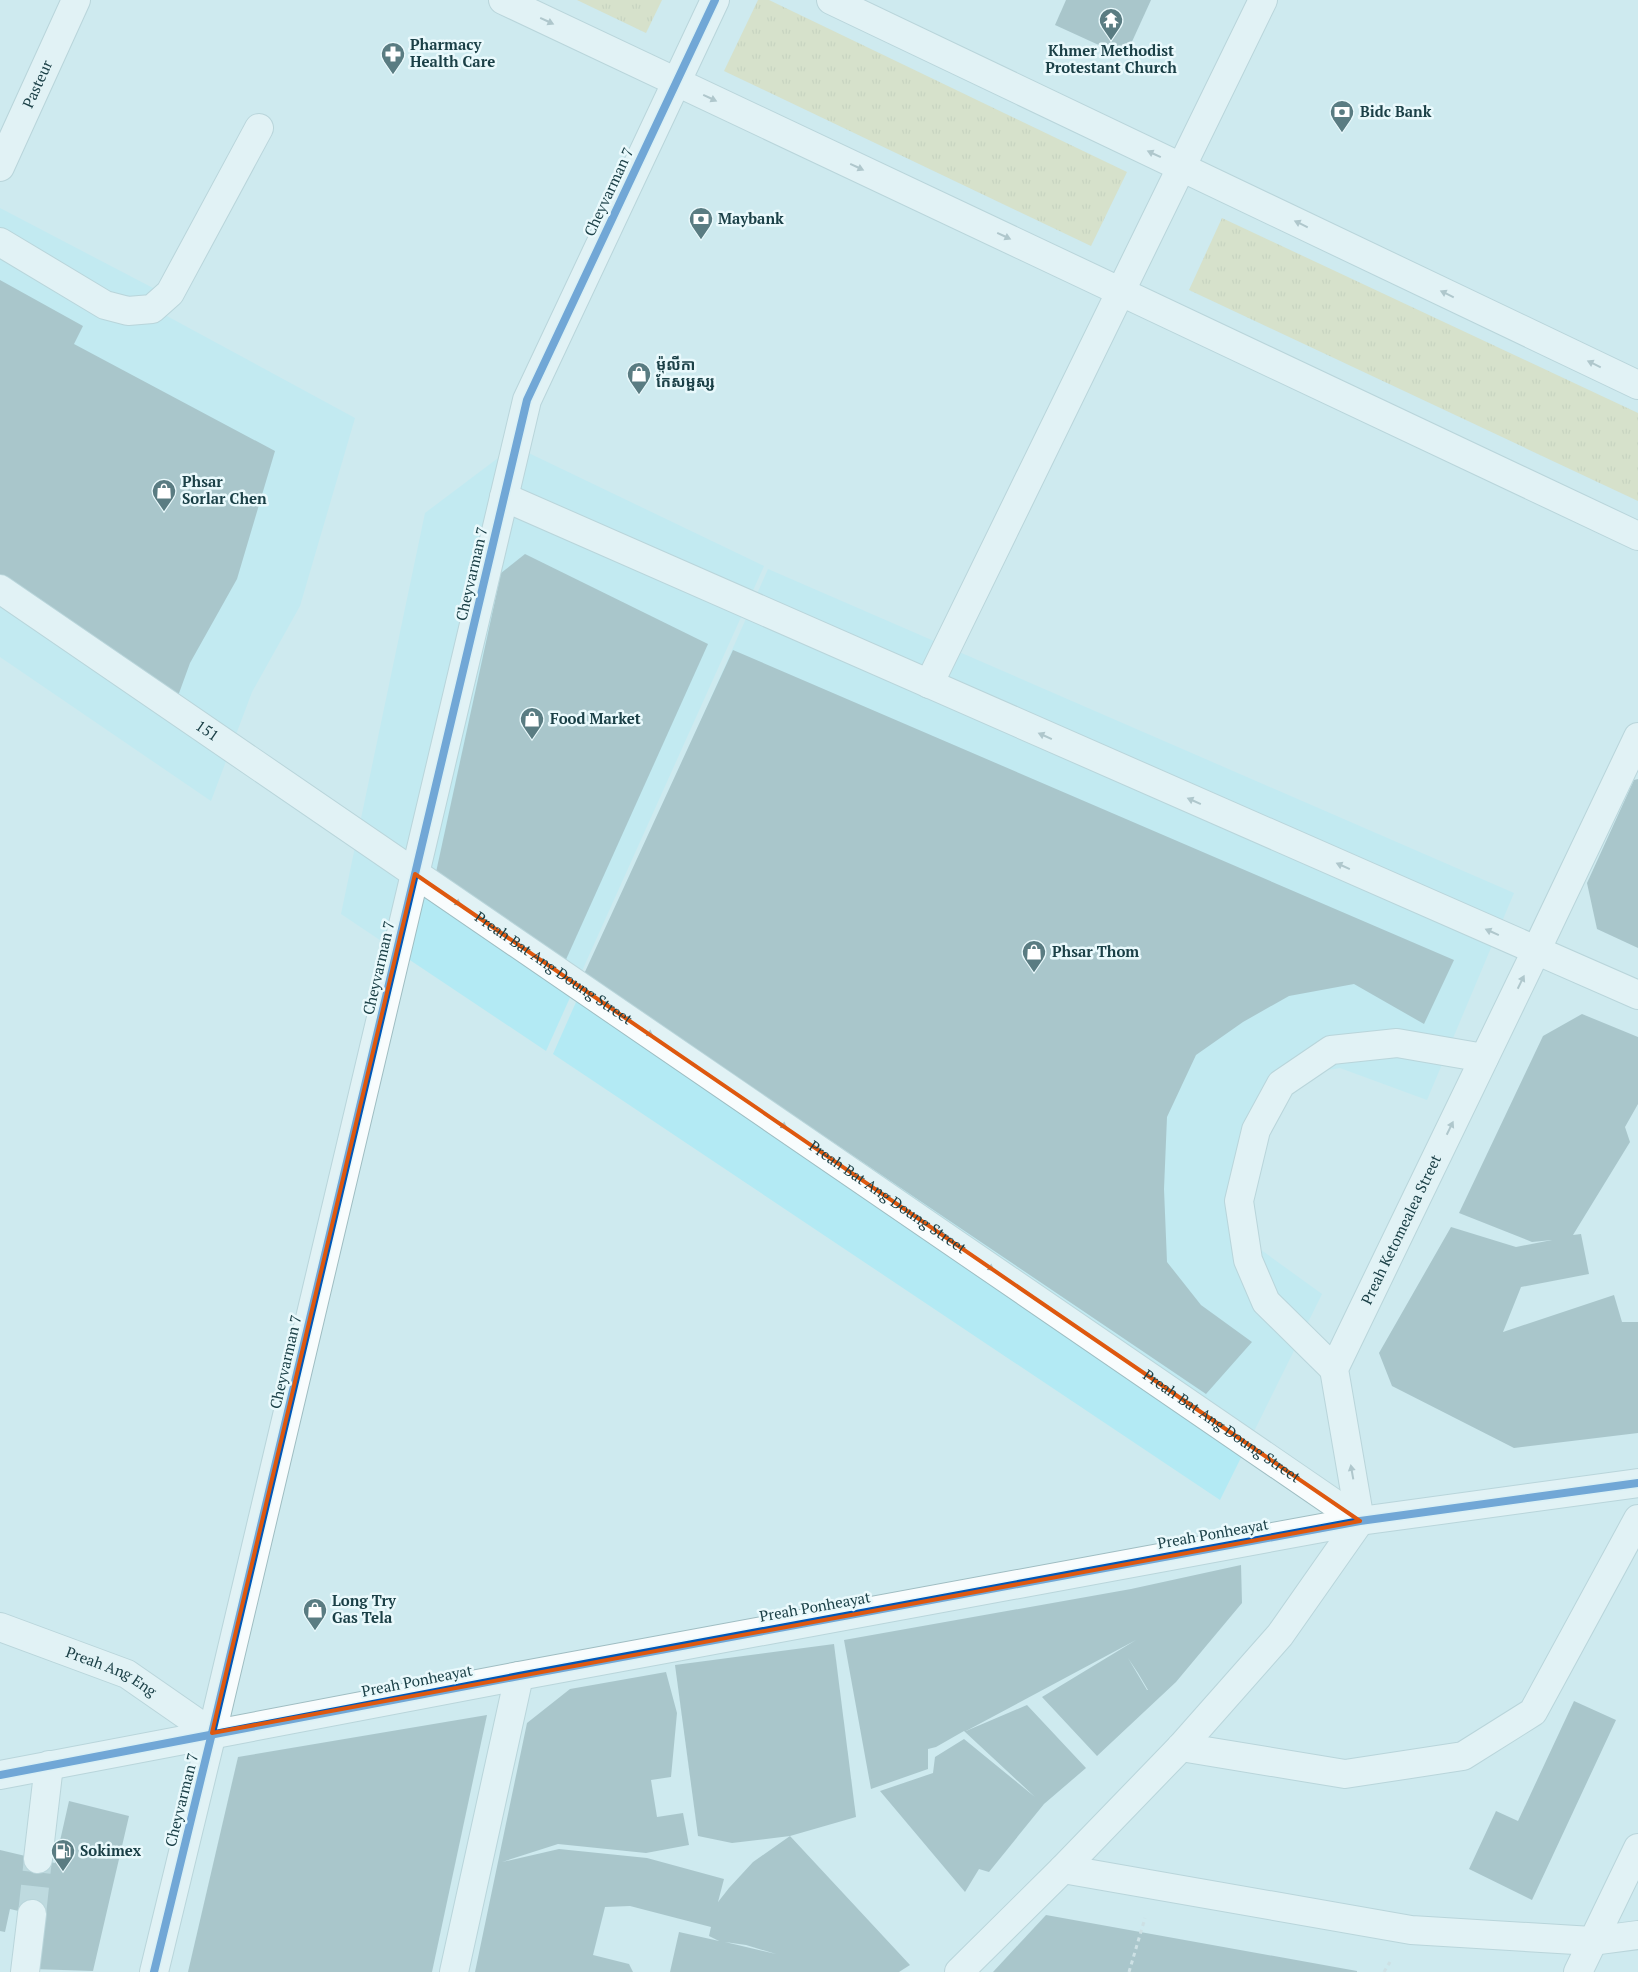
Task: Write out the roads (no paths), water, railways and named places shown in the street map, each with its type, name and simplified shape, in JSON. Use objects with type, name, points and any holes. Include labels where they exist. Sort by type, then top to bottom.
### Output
[{"type":"street","name":"Pasteur","points":[[0,167],[76,0]]},
{"type":"street","points":[[503,0],[1638,536]]},
{"type":"street","name":"Cheyvarman 7","points":[[154,1972],[527,400],[715,0]]},
{"type":"street","points":[[830,0],[1638,385]]},
{"type":"street","points":[[929,684],[1263,0]]},
{"type":"street","points":[[0,242],[105,305],[128,311],[152,308],[170,293],[259,128]]},
{"type":"street","points":[[504,497],[1638,995]]},
{"type":"street","name":"151","points":[[0,589],[415,874]]},
{"type":"street","name":"Preah Ketomealea Street","points":[[1334,1369],[1638,737]]},
{"type":"street","name":"Preah Bat Ang Doung Street","points":[[415,874],[1360,1520]]},
{"type":"street","points":[[959,1972],[1063,1869],[1181,1747],[1280,1636],[1360,1520],[1334,1369],[1266,1302],[1248,1260],[1239,1202],[1256,1130],[1282,1084],[1331,1050],[1397,1043],[1484,1058]]},
{"type":"street","name":"Preah Ponheayat","points":[[0,1774],[1360,1520],[1638,1483]]},
{"type":"street","points":[[1181,1747],[1345,1774],[1463,1756],[1534,1712],[1638,1519]]},
{"type":"street","name":"Preah Ang Eng","points":[[0,1627],[127,1674],[212,1733]]},
{"type":"street","points":[[454,1972],[519,1676]]},
{"type":"street","points":[[38,1859],[49,1765]]},
{"type":"street","points":[[1578,1972],[1638,1848]]},
{"type":"street","points":[[1063,1869],[1411,1930],[1592,1942],[1638,1935]]},
{"type":"street","points":[[25,1972],[32,1914]]},
{"type":"tunnel","points":[[32,1914],[38,1859]]},
{"type":"place","name":"Khmer Methodist Protestant Church","points":[[1111,41]]},
{"type":"place","name":"Pharmacy Health Care","points":[[393,75]]},
{"type":"place","name":"Bidc Bank","points":[[1342,133]]},
{"type":"place","name":"Maybank","points":[[701,240]]},
{"type":"place","name":"ម៉ូលីកា កែសម្ផស្ស","points":[[639,395]]},
{"type":"place","name":"Phsar Sorlar Chen","points":[[164,512]]},
{"type":"place","name":"Food Market","points":[[532,740]]},
{"type":"place","name":"Phsar Thom","points":[[1034,973]]},
{"type":"place","name":"Long Try Gas Tela","points":[[315,1631]]},
{"type":"place","name":"Sokimex","points":[[63,1872]]}]
